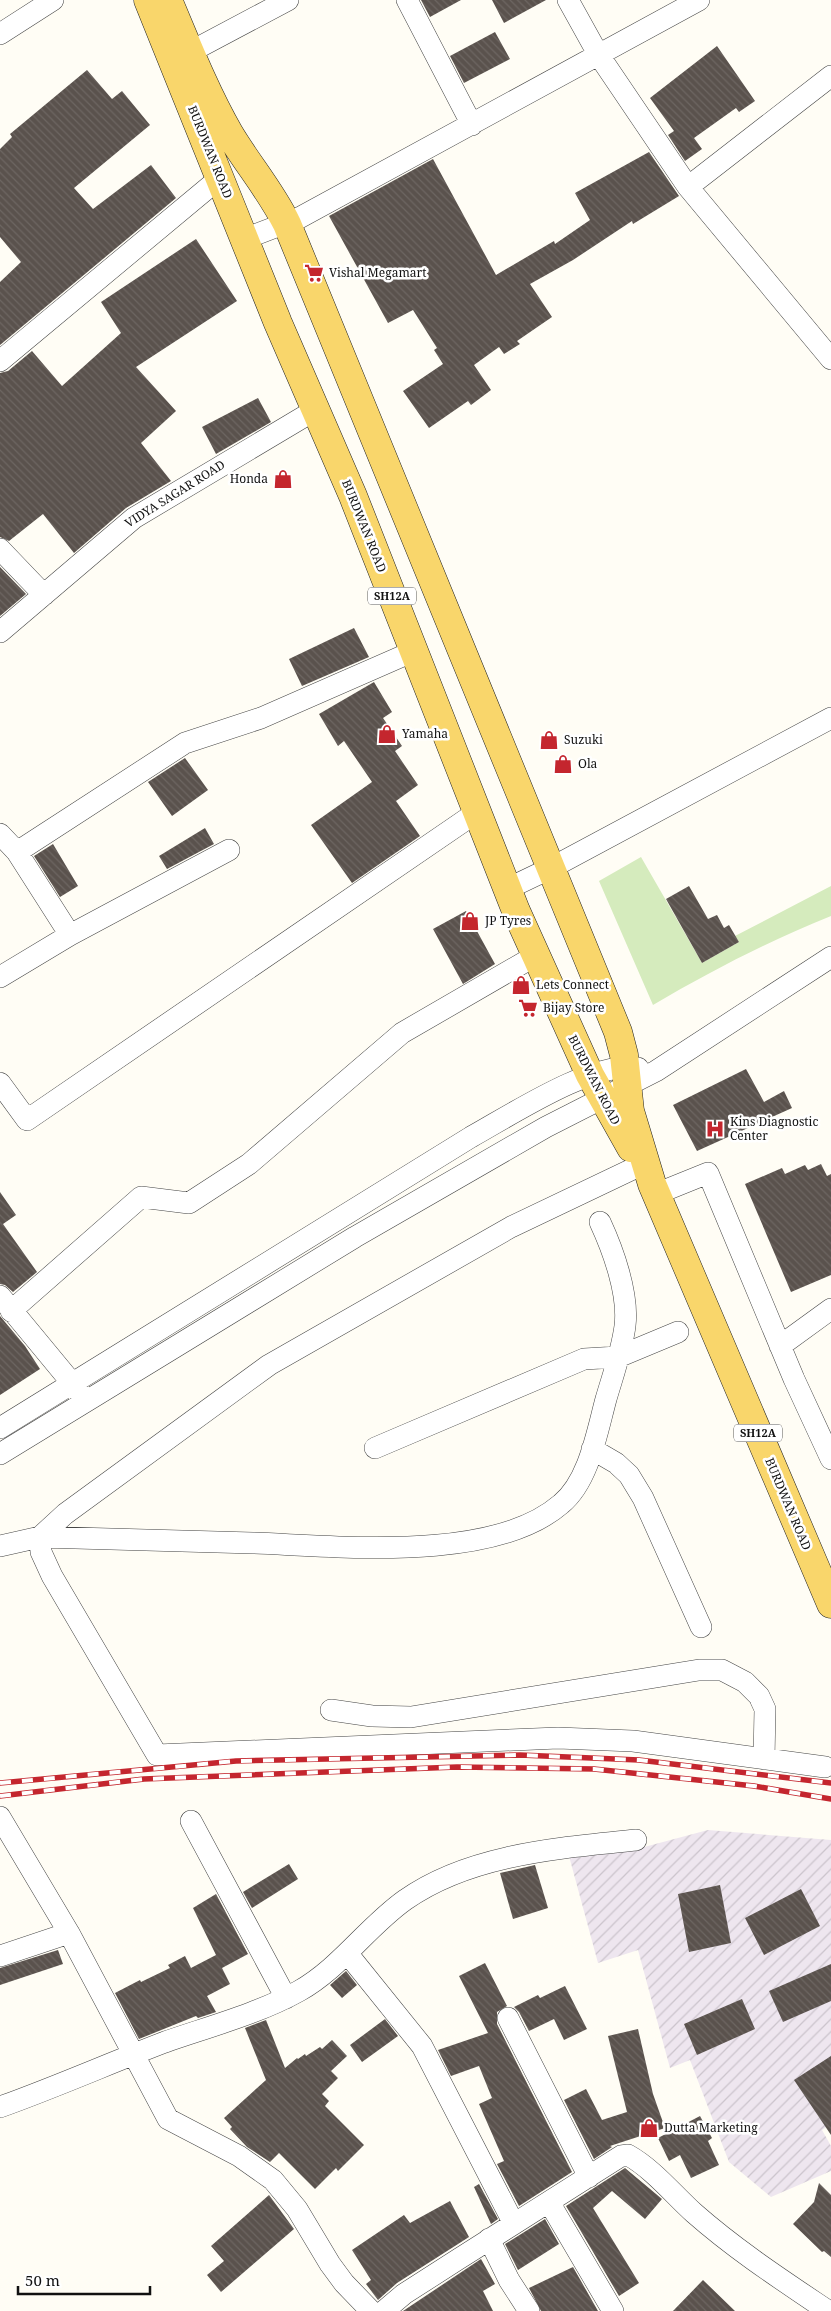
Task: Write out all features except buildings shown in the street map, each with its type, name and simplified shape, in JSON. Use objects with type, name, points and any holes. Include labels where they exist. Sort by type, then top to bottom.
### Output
[{"type":"main road","name":"BURDWAN ROAD","points":[[148,0],[244,239],[353,496],[535,956],[596,1087],[650,1181]]},
{"type":"main road","name":"BURDWAN ROAD","points":[[168,0],[190,52],[229,133],[274,198],[287,224],[618,1032],[627,1075],[630,1111],[650,1181],[831,1604]]},
{"type":"street","points":[[0,34],[53,0]]},
{"type":"street","points":[[190,52],[288,0]]},
{"type":"street","points":[[407,0],[472,125]]},
{"type":"street","points":[[568,0],[598,54],[688,187],[831,359]]},
{"type":"street","points":[[244,239],[287,224],[699,0]]},
{"type":"street","points":[[688,187],[831,76]]},
{"type":"street","points":[[0,361],[221,178]]},
{"type":"street","name":"VIDYA SAGAR ROAD","points":[[0,632],[134,518],[315,410]]},
{"type":"street","points":[[0,548],[44,595]]},
{"type":"street","points":[[16,852],[185,743],[260,718],[414,651]]},
{"type":"street","points":[[507,889],[551,868],[831,718]]},
{"type":"street","points":[[0,1083],[27,1120],[477,812]]},
{"type":"street","points":[[0,834],[16,852],[70,935]]},
{"type":"street","points":[[0,977],[70,935],[229,850]]},
{"type":"street","points":[[86,1400],[74,1382],[6,1304],[141,1197],[189,1203],[249,1164],[402,1032],[535,956]]},
{"type":"street","points":[[0,1428],[472,1137],[627,1075],[656,1071],[831,957]]},
{"type":"street","points":[[0,1454],[355,1237],[546,1127],[596,1087]]},
{"type":"street","points":[[40,1537],[65,1514],[269,1365],[512,1227],[650,1181],[708,1173],[780,1346],[831,1459]]},
{"type":"street","points":[[0,1546],[40,1537],[412,1548],[498,1536],[539,1521],[563,1503],[584,1472],[618,1357],[625,1324],[623,1297],[611,1244],[600,1222]]},
{"type":"street","points":[[780,1346],[831,1309]]},
{"type":"street","points":[[375,1448],[584,1359],[618,1357],[678,1332]]},
{"type":"street","points":[[592,1449],[616,1463],[629,1475],[643,1498],[702,1627]]},
{"type":"street","points":[[40,1537],[41,1552],[52,1576],[157,1755],[558,1738],[633,1741],[825,1767]]},
{"type":"street","points":[[331,1710],[372,1716],[411,1717],[699,1670],[722,1670],[745,1682],[759,1696],[765,1709],[764,1759]]},
{"type":"street","points":[[0,1817],[69,1933],[168,2119],[239,2156],[273,2180],[297,2209],[335,2270],[371,2311]]},
{"type":"street","points":[[191,1821],[286,1998]]},
{"type":"street","points":[[0,2107],[133,2054],[286,1998],[318,1979],[405,1900],[447,1877],[498,1859],[565,1847],[636,1840]]},
{"type":"street","points":[[0,1956],[69,1933]]},
{"type":"street","points":[[347,1953],[422,2046],[514,2224]]},
{"type":"street","points":[[508,2018],[589,2177]]},
{"type":"street","points":[[384,2311],[404,2294],[621,2156],[628,2155],[754,2262],[828,2311]]},
{"type":"street","points":[[549,2202],[612,2311]]},
{"type":"street","points":[[489,2240],[509,2280],[528,2311]]},
{"type":"shaded area","points":[[708,1830],[831,1840],[831,2124],[822,2130],[831,2146],[831,2171],[771,2197],[729,2162],[690,2060],[670,2068],[638,1950],[598,1963],[569,1856],[633,1850]]},
{"type":"green space","points":[[641,857],[702,963],[739,942],[735,936],[831,886],[831,916],[740,957],[653,1005],[599,881]]},
{"type":"railway","points":[[0,1783],[236,1761],[520,1755],[639,1760],[831,1783]]},
{"type":"railway","points":[[0,1796],[144,1779],[457,1767],[594,1769],[754,1786],[831,1799]]},
{"type":"place","name":"Vishal Megamart","points":[[314,273]]},
{"type":"place","name":"Honda","points":[[283,479]]},
{"type":"place","name":"Yamaha","points":[[387,734]]},
{"type":"place","name":"Suzuki","points":[[549,740]]},
{"type":"place","name":"Ola","points":[[563,764]]},
{"type":"place","name":"JP Tyres","points":[[470,921]]},
{"type":"place","name":"Lets Connect","points":[[521,985]]},
{"type":"place","name":"Bijay Store","points":[[528,1008]]},
{"type":"place","name":"Kins Diagnostic Center","points":[[715,1129]]},
{"type":"place","name":"Dutta Marketing","points":[[649,2128]]}]
